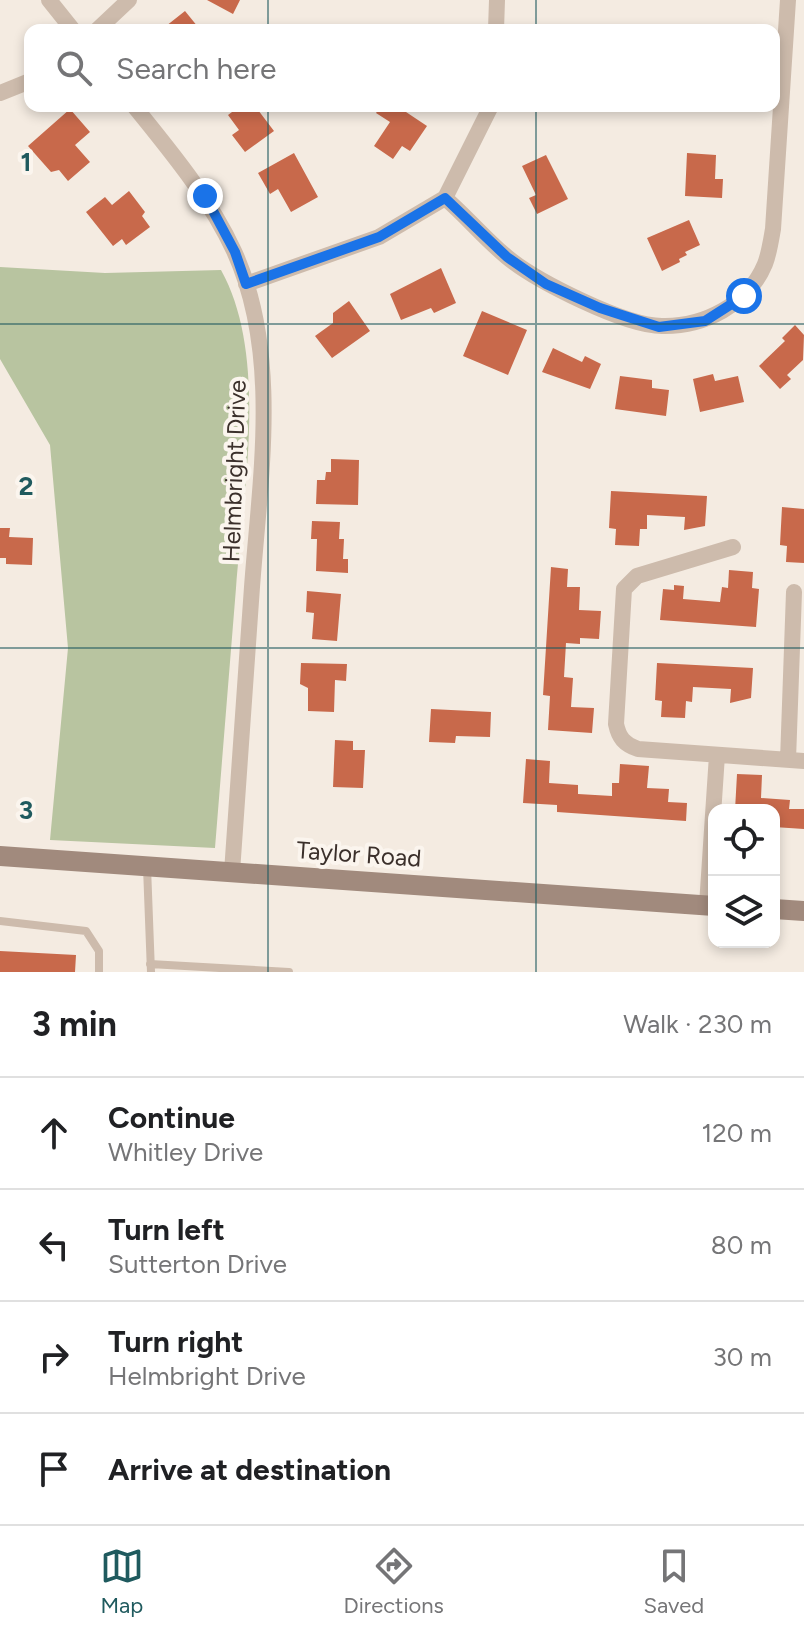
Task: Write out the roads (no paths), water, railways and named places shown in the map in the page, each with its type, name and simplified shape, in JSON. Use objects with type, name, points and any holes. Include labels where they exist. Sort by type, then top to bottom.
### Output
[{"type":"main road","name":"Taylor Road","points":[[0,856],[708,905]]},
{"type":"main road","points":[[780,909],[804,911]]},
{"type":"street","points":[[49,0],[68,24]]},
{"type":"street","points":[[103,24],[129,0]]},
{"type":"street","points":[[496,24],[497,0]]},
{"type":"street","points":[[445,198],[507,257],[546,284],[600,308],[659,327],[705,321],[744,296],[765,265],[773,229],[788,0]]},
{"type":"street","points":[[0,93],[24,83]]},
{"type":"street","name":"Helmbright Drive","points":[[139,112],[205,196],[235,252],[246,284],[263,373],[263,428],[232,872]]},
{"type":"street","points":[[246,284],[379,237],[445,198],[488,112]]},
{"type":"street","points":[[733,547],[637,576],[624,589],[616,724],[619,736],[627,745],[638,749],[796,761],[794,592]]},
{"type":"street","points":[[712,876],[717,755]]},
{"type":"lane","points":[[147,866],[151,968],[289,972]]},
{"type":"lane","points":[[0,921],[86,931],[95,940],[99,951],[99,972]]}]
